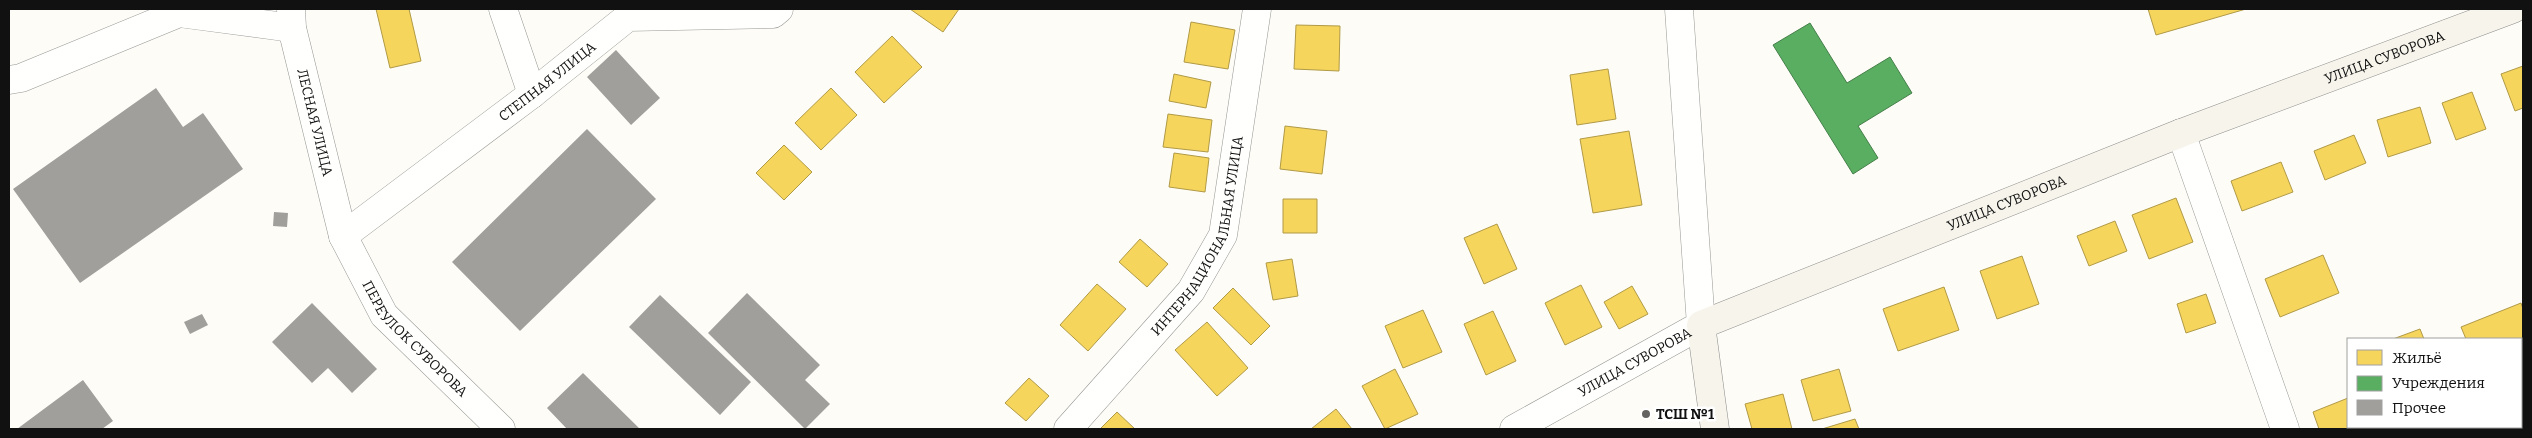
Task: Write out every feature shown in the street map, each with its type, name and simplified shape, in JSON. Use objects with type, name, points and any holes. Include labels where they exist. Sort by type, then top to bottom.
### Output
[{"type":"street","points":[[503,9],[532,94]]},
{"type":"street","name":"СТЕПНАЯ УЛИЦА","points":[[343,236],[532,94],[629,13],[773,14],[779,9]]},
{"type":"street","name":"ИНТЕРНАЦИОНАЛЬНАЯ УЛИЦА","points":[[1068,429],[1191,291],[1223,235],[1258,9]]},
{"type":"street","points":[[1679,9],[1701,325],[1715,429]]},
{"type":"street","name":"УЛИЦА СУВОРОВА","points":[[1514,429],[1701,325],[2181,133],[2513,9]]},
{"type":"street","points":[[9,80],[22,78],[179,13],[291,19]]},
{"type":"street","name":"ЛЕСНАЯ УЛИЦА","points":[[291,19],[343,236]]},
{"type":"street","points":[[2181,133],[2285,429]]},
{"type":"street","name":"ПЕРЕУЛОК СУВОРОВА","points":[[343,236],[384,315],[501,429]]},
{"type":"building: Жильё","points":[[376,9],[409,9],[421,61],[390,68]]},
{"type":"building: Жильё","points":[[910,9],[959,9],[943,32]]},
{"type":"building: Жильё","points":[[2148,9],[2246,9],[2156,35]]},
{"type":"building: Жильё","points":[[1191,22],[1235,30],[1228,69],[1184,62]]},
{"type":"building: Жильё","points":[[1296,25],[1340,26],[1339,71],[1294,69]]},
{"type":"building: Жильё","points":[[892,36],[922,67],[884,103],[855,72]]},
{"type":"building: Жильё","points":[[2523,66],[2523,108],[2515,111],[2501,74]]},
{"type":"building: Жильё","points":[[1608,69],[1616,119],[1577,125],[1570,75]]},
{"type":"building: Жильё","points":[[1174,74],[1211,82],[1206,108],[1169,101]]},
{"type":"building: Жильё","points":[[831,88],[857,115],[821,150],[795,123]]},
{"type":"building: Жильё","points":[[2472,92],[2486,129],[2456,140],[2442,103]]},
{"type":"building: Жильё","points":[[2420,107],[2431,143],[2388,157],[2377,120]]},
{"type":"building: Жильё","points":[[1168,114],[1212,120],[1208,152],[1163,147]]},
{"type":"building: Жильё","points":[[1285,126],[1327,131],[1322,174],[1280,169]]},
{"type":"building: Жильё","points":[[1629,131],[1642,205],[1593,213],[1580,139]]},
{"type":"building: Жильё","points":[[2354,135],[2366,163],[2325,180],[2314,151]]},
{"type":"building: Жильё","points":[[784,145],[812,172],[784,200],[756,173]]},
{"type":"building: Жильё","points":[[1174,153],[1209,158],[1205,192],[1169,187]]},
{"type":"building: Жильё","points":[[2281,162],[2293,192],[2242,211],[2231,181]]},
{"type":"building: Жильё","points":[[2176,198],[2193,242],[2149,259],[2132,215]]},
{"type":"building: Жильё","points":[[1283,199],[1317,199],[1317,233],[1283,233]]},
{"type":"building: Жильё","points":[[2115,221],[2127,251],[2089,266],[2077,236]]},
{"type":"building: Жильё","points":[[1497,224],[1517,269],[1484,284],[1464,238]]},
{"type":"building: Жильё","points":[[1140,239],[1168,264],[1147,287],[1119,262]]},
{"type":"building: Жильё","points":[[2323,255],[2339,293],[2280,317],[2265,279]]},
{"type":"building: Жильё","points":[[2022,256],[2039,304],[1997,319],[1980,271]]},
{"type":"building: Жильё","points":[[1292,259],[1298,296],[1273,300],[1266,263]]},
{"type":"building: Жильё","points":[[1097,284],[1126,309],[1088,351],[1060,325]]},
{"type":"building: Жильё","points":[[1581,285],[1602,327],[1565,345],[1545,303]]},
{"type":"building: Жильё","points":[[1632,286],[1648,314],[1619,329],[1604,302]]},
{"type":"building: Жильё","points":[[1944,287],[1959,330],[1898,351],[1883,309]]},
{"type":"building: Жильё","points":[[1233,288],[1270,326],[1251,345],[1213,308]]},
{"type":"building: Жильё","points":[[2206,294],[2216,323],[2186,333],[2177,304]]},
{"type":"building: Жильё","points":[[2521,303],[2523,309],[2523,370],[2522,338],[2466,338],[2461,327]]},
{"type":"building: Жильё","points":[[1423,310],[1442,352],[1403,368],[1385,326]]},
{"type":"building: Жильё","points":[[1493,311],[1516,361],[1486,375],[1464,324]]},
{"type":"building: Жильё","points":[[1207,322],[1248,368],[1217,396],[1175,350]]},
{"type":"building: Жильё","points":[[2420,329],[2424,338],[2396,338]]},
{"type":"building: Жильё","points":[[1395,369],[1418,414],[1385,429],[1362,386]]},
{"type":"building: Жильё","points":[[1839,369],[1851,411],[1813,421],[1801,380]]},
{"type":"building: Жильё","points":[[1029,378],[1049,396],[1026,421],[1005,403]]},
{"type":"building: Жильё","points":[[1783,394],[1792,429],[1752,429],[1745,404]]},
{"type":"building: Жильё","points":[[2347,398],[2347,428],[2361,429],[2319,429],[2313,412]]},
{"type":"building: Жильё","points":[[1336,409],[1352,429],[1311,429]]},
{"type":"building: Жильё","points":[[1117,412],[1135,429],[1100,429]]},
{"type":"building: Жильё","points":[[1855,419],[1859,429],[1822,429]]},
{"type":"building: Учреждения","points":[[1810,23],[1847,83],[1890,57],[1912,93],[1858,126],[1878,158],[1853,174],[1773,45]]},
{"type":"building: Прочее","points":[[616,50],[660,98],[631,125],[587,77]]},
{"type":"building: Прочее","points":[[156,88],[183,127],[203,113],[243,169],[80,283],[13,189]]},
{"type":"building: Прочее","points":[[587,129],[656,199],[520,331],[452,262]]},
{"type":"building: Прочее","points":[[274,212],[288,213],[287,227],[273,226]]},
{"type":"building: Прочее","points":[[747,293],[820,365],[805,380],[830,404],[805,429],[708,333]]},
{"type":"building: Прочее","points":[[660,295],[751,382],[720,415],[629,327]]},
{"type":"building: Прочее","points":[[312,303],[377,369],[352,393],[328,368],[312,383],[272,342]]},
{"type":"building: Прочее","points":[[202,314],[208,325],[190,334],[184,322]]},
{"type":"building: Прочее","points":[[583,373],[640,429],[567,429],[547,408]]},
{"type":"building: Прочее","points":[[83,380],[113,421],[102,429],[17,429]]},
{"type":"place","name":"ТСШ №1","points":[[1646,414]]}]
